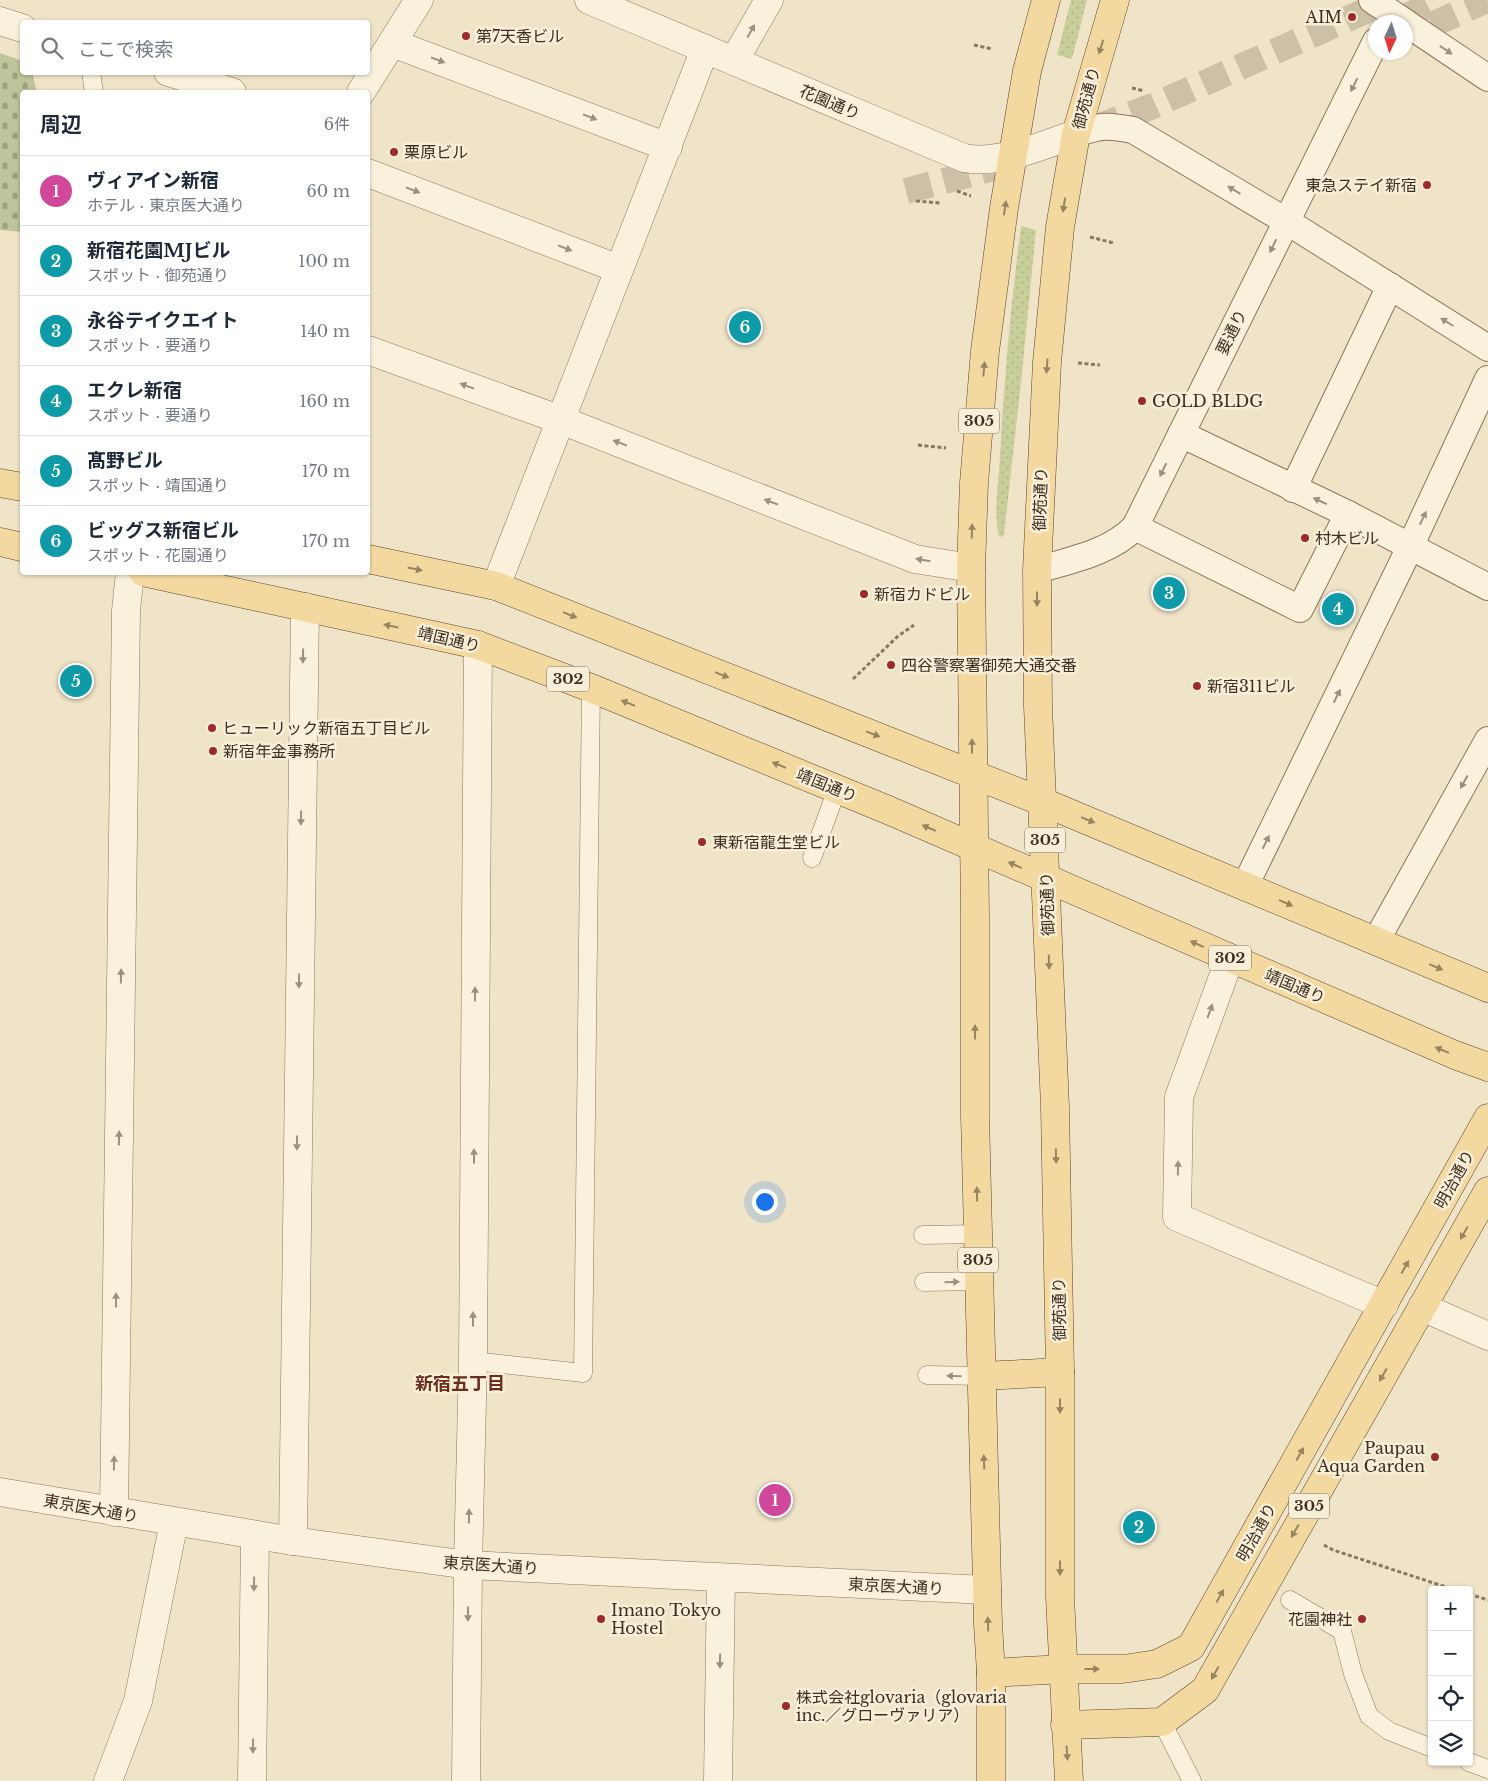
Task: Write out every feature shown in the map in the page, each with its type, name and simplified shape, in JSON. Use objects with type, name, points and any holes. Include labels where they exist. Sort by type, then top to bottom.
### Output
[{"type":"main road","name":"305","points":[[991,1781],[990,1673],[975,1105],[971,568],[974,482],[985,351],[1004,208],[1027,71],[1046,0]]},
{"type":"main road","name":"御苑通り","points":[[1065,1725],[1060,1597],[1060,1372],[1055,1107],[1038,706],[1037,570],[1047,362],[1060,227],[1076,134],[1115,0]]},
{"type":"main road","points":[[0,483],[20,488]]},
{"type":"main road","points":[[0,542],[20,546]]},
{"type":"main road","points":[[370,559],[496,586],[1043,802],[1488,988]]},
{"type":"main road","name":"靖国通り","points":[[157,575],[478,645],[591,688],[837,789],[1455,1055],[1488,1067]]},
{"type":"main road","name":"明治通り","points":[[990,1673],[1063,1669],[1123,1669],[1157,1664],[1191,1647],[1488,1118]]},
{"type":"main road","name":"明治通り","points":[[1162,1722],[1205,1690],[1488,1191]]},
{"type":"main road","points":[[982,1376],[1060,1372]]},
{"type":"main road","points":[[1065,1725],[1162,1722]]},
{"type":"main road","name":"305","points":[[1065,1725],[1069,1781]]},
{"type":"street","points":[[362,90],[419,0]]},
{"type":"street","name":"花園通り","points":[[589,0],[964,158],[974,160],[1014,154],[1076,134]]},
{"type":"street","points":[[734,62],[769,0]]},
{"type":"street","points":[[1392,13],[1488,78]]},
{"type":"street","points":[[0,21],[20,27]]},
{"type":"street","points":[[392,43],[668,147]]},
{"type":"street","points":[[496,586],[706,49]]},
{"type":"street","name":"要通り","points":[[1037,570],[1092,553],[1127,535],[1135,527],[1368,57]]},
{"type":"street","points":[[178,75],[226,90]]},
{"type":"street","points":[[1076,134],[1092,128],[1112,125],[1133,130],[1286,221],[1488,348]]},
{"type":"street","points":[[370,174],[620,269]]},
{"type":"street","points":[[1293,489],[1390,286]]},
{"type":"street","points":[[370,351],[561,420],[915,559],[971,568]]},
{"type":"street","points":[[1245,886],[1410,547],[1488,379]]},
{"type":"street","points":[[1181,434],[1348,514],[1488,587]]},
{"type":"street","points":[[1135,527],[1300,609],[1348,514]]},
{"type":"street","points":[[114,1512],[126,611],[130,575]]},
{"type":"street","points":[[293,1541],[305,607]]},
{"type":"street","points":[[466,1781],[472,1361],[478,645]]},
{"type":"street","points":[[1376,941],[1488,740]]},
{"type":"street","points":[[1230,958],[1179,1097],[1177,1217],[1384,1305]]},
{"type":"street","points":[[1422,1307],[1488,1336]]},
{"type":"street","name":"東京医大通り","points":[[0,1492],[254,1535],[468,1565],[988,1590]]},
{"type":"street","points":[[108,1781],[138,1701],[174,1522]]},
{"type":"street","points":[[252,1781],[254,1535]]},
{"type":"street","points":[[718,1781],[721,1578]]},
{"type":"lane","points":[[91,75],[94,90]]},
{"type":"lane","points":[[472,1361],[583,1372],[591,688]]},
{"type":"lane","points":[[812,858],[837,789]]},
{"type":"lane","points":[[923,1235],[978,1234]]},
{"type":"lane","points":[[924,1282],[979,1281]]},
{"type":"lane","points":[[927,1375],[982,1376]]},
{"type":"lane","points":[[1290,1600],[1342,1631],[1353,1674],[1369,1716],[1389,1731],[1428,1746]]},
{"type":"lane","points":[[1162,1722],[1192,1781]]},
{"type":"lane","points":[[1473,1763],[1488,1769]]},
{"type":"path","points":[[974,45],[992,49]]},
{"type":"path","points":[[1132,88],[1144,91]]},
{"type":"path","points":[[916,201],[940,203]]},
{"type":"path","points":[[1081,234],[1114,243]]},
{"type":"path","points":[[1072,362],[1100,365]]},
{"type":"path","points":[[853,679],[897,637],[914,625]]},
{"type":"path","points":[[1375,1446],[1400,1459],[1408,1445]]},
{"type":"path","points":[[1321,1543],[1333,1550],[1443,1586]]},
{"type":"path","points":[[1473,1595],[1488,1600]]},
{"type":"green space","points":[[1071,0],[1087,0],[1072,59],[1057,55]]},
{"type":"green space","points":[[0,53],[20,60],[20,75],[33,75],[36,90],[20,90],[20,232],[0,230]]},
{"type":"green space","points":[[1021,226],[1036,230],[1022,373],[1004,535],[1002,537],[999,536],[997,526],[997,496],[1008,341]]},
{"type":"tunnel","points":[[1095,128],[1153,106],[1390,0]]},
{"type":"tunnel","points":[[1410,0],[1425,28],[1487,0]]},
{"type":"tunnel","points":[[906,191],[1008,163]]},
{"type":"place","name":"AIM","points":[[1352,17]]},
{"type":"place","name":"第7天香ビル","points":[[466,36]]},
{"type":"place","name":"栗原ビル","points":[[394,152]]},
{"type":"place","name":"東急ステイ新宿","points":[[1427,185]]},
{"type":"place","name":"ビッグス新宿ビル","points":[[745,327]]},
{"type":"place","name":"GOLD BLDG","points":[[1142,401]]},
{"type":"place","name":"村木ビル","points":[[1305,538]]},
{"type":"place","name":"永谷テイクエイト","points":[[1169,593]]},
{"type":"place","name":"新宿カドビル","points":[[864,594]]},
{"type":"place","name":"エクレ新宿","points":[[1338,609]]},
{"type":"place","name":"四谷警察署御苑大通交番","points":[[891,665]]},
{"type":"place","name":"髙野ビル","points":[[76,681]]},
{"type":"place","name":"新宿311ビル","points":[[1197,686]]},
{"type":"place","name":"ヒューリック新宿五丁目ビル","points":[[212,728]]},
{"type":"place","name":"新宿年金事務所","points":[[213,751]]},
{"type":"place","name":"東新宿龍生堂ビル","points":[[702,842]]},
{"type":"place","name":"Paupau Aqua Garden","points":[[1435,1457]]},
{"type":"place","name":"ヴィアイン新宿","points":[[775,1500]]},
{"type":"place","name":"新宿花園MJビル","points":[[1139,1527]]},
{"type":"place","name":"Imano Tokyo Hostel","points":[[601,1619]]},
{"type":"place","name":"花園神社","points":[[1362,1619]]},
{"type":"place","name":"株式会社glovaria（glovaria inc.／グローヴァリア）","points":[[786,1706]]},
{"type":"district","name":"新宿五丁目","points":[[460,1384]]}]
